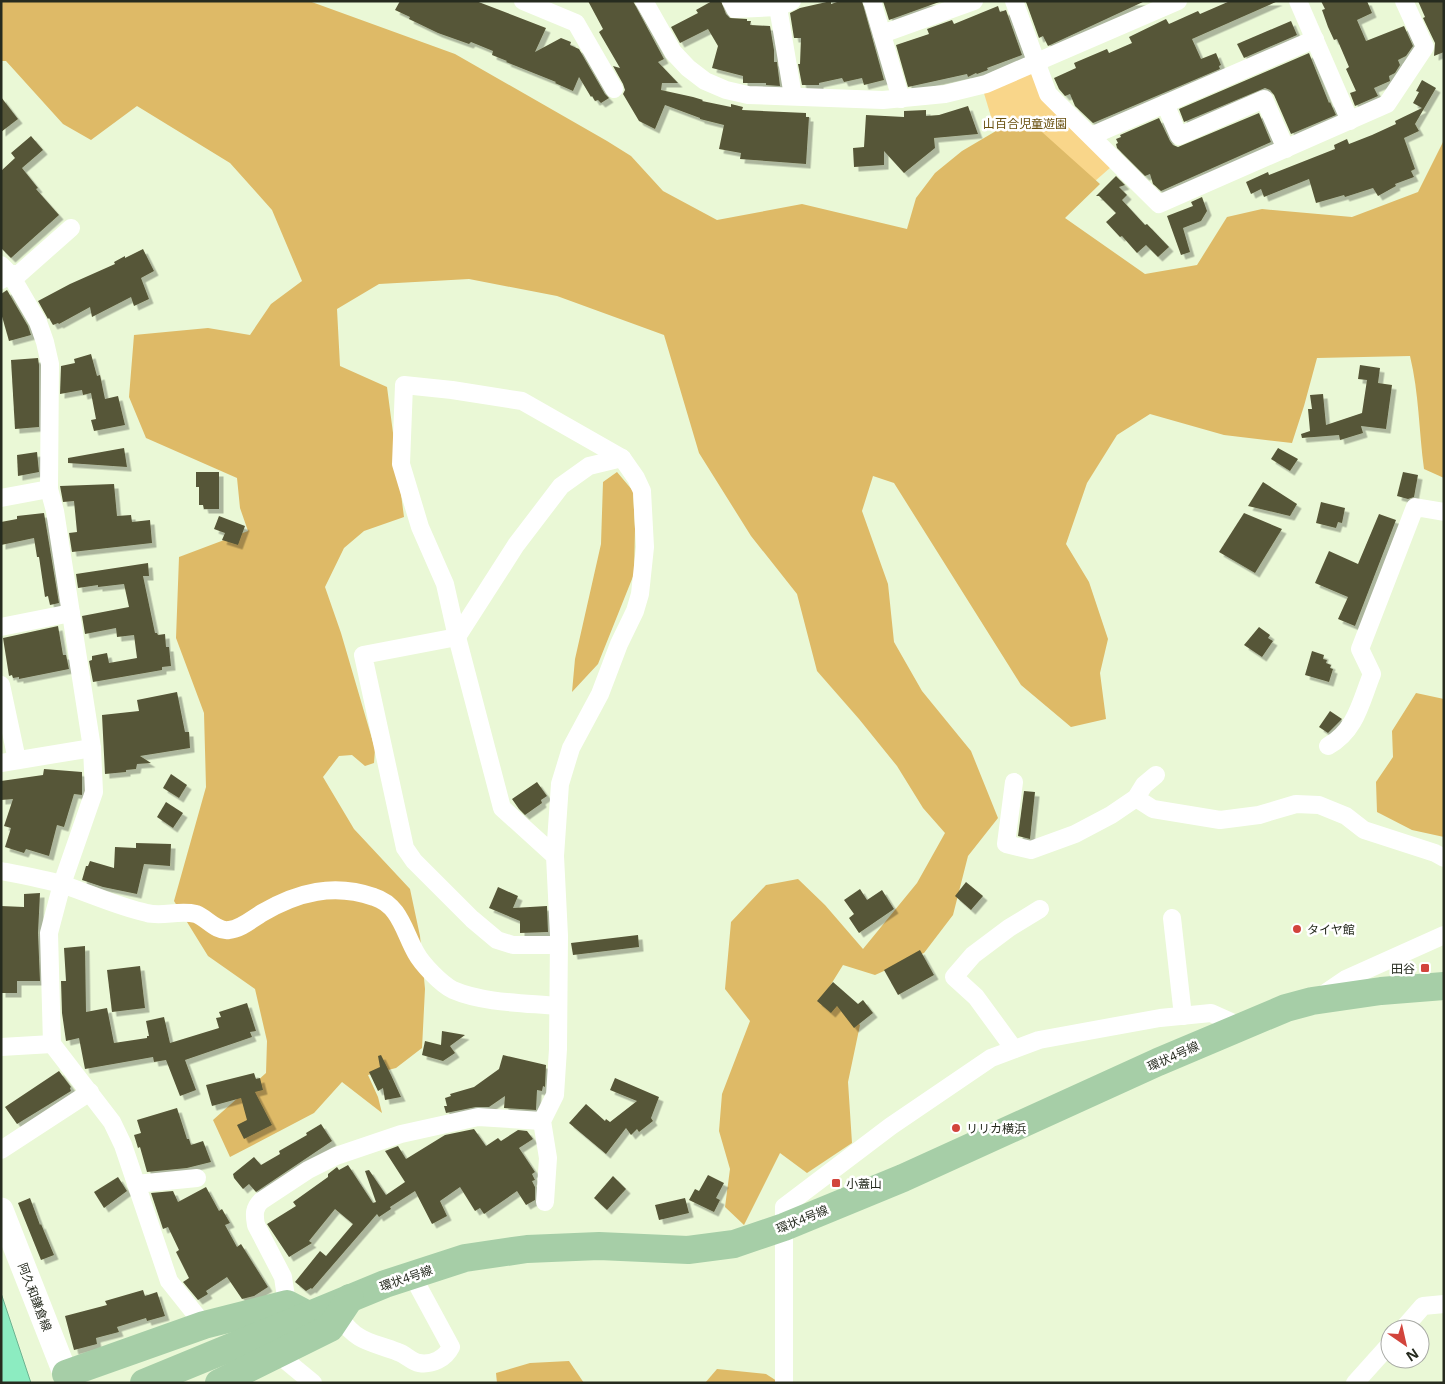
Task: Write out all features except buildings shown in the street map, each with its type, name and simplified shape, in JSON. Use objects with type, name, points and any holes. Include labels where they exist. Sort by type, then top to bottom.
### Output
[{"type":"main road","name":"環状4号線","points":[[144,1383],[288,1326],[345,1308],[412,1275],[465,1258],[528,1249],[599,1246],[688,1250],[734,1244],[784,1227],[903,1178],[1240,1026],[1286,1008],[1312,1001],[1381,991],[1444,986]]},
{"type":"main road","name":"阿久和鎌倉線","points":[[1,1210],[67,1378]]},
{"type":"main road","points":[[67,1378],[204,1325],[330,1328],[345,1308]]},
{"type":"main road","points":[[219,1383],[288,1326]]},
{"type":"street","points":[[523,1],[576,23],[614,89]]},
{"type":"street","points":[[644,1],[673,52],[688,68],[705,81],[726,90],[748,94],[883,100],[944,94],[986,84],[1178,1]]},
{"type":"street","points":[[731,1],[735,9],[785,4],[793,96]]},
{"type":"street","points":[[872,1],[901,98]]},
{"type":"street","points":[[882,34],[974,1]]},
{"type":"street","points":[[1014,1],[1048,94],[1159,204],[1387,104],[1425,47],[1404,1]]},
{"type":"street","points":[[1298,1],[1350,121]]},
{"type":"street","points":[[1091,136],[1315,39]]},
{"type":"street","points":[[1165,104],[1179,136],[1264,99],[1286,149]]},
{"type":"street","points":[[4,273],[19,274],[71,228]]},
{"type":"street","points":[[4,273],[38,322],[50,364],[49,489],[55,512],[92,748],[94,792],[62,884],[49,933],[52,1044],[112,1122],[123,1145],[169,1281],[204,1325]]},
{"type":"street","points":[[545,1202],[548,1158],[542,1121],[555,1095],[558,1049],[558,945],[555,856],[560,784],[571,748],[600,694],[640,594],[645,547],[642,491],[636,478],[622,458],[522,400],[404,385],[401,464],[420,527],[445,584],[502,808],[555,856]]},
{"type":"street","points":[[558,945],[513,945],[497,940],[459,906],[414,861],[405,848],[363,655],[457,637],[516,545],[561,486],[589,466],[622,458]]},
{"type":"street","points":[[1,498],[49,489]]},
{"type":"street","points":[[1328,746],[1338,741],[1345,733],[1362,705],[1363,696],[1372,674],[1360,649],[1414,507],[1444,512]]},
{"type":"street","points":[[1,627],[71,613]]},
{"type":"street","points":[[1,685],[9,762],[92,748]]},
{"type":"street","points":[[1014,782],[1006,844],[1031,850],[1075,834],[1112,815],[1136,798],[1144,785],[1156,776]]},
{"type":"street","points":[[1136,798],[1153,809],[1220,820],[1259,815],[1296,804],[1319,805],[1346,816],[1364,830],[1435,853],[1444,858]]},
{"type":"street","points":[[1,871],[62,884],[150,914],[186,913],[196,915],[205,918],[221,930],[237,928],[282,901],[304,893],[340,889],[359,893],[375,897],[390,905],[407,932],[416,953],[439,980],[452,989],[481,998],[557,1006]]},
{"type":"street","points":[[1014,1049],[976,997],[954,977],[972,956],[1009,928],[1040,910]]},
{"type":"street","points":[[1172,918],[1183,1016]]},
{"type":"street","points":[[1312,1001],[1346,979],[1444,935]]},
{"type":"street","points":[[784,1383],[784,1207],[891,1126],[991,1058],[1039,1040],[1160,1018],[1211,1013],[1240,1026]]},
{"type":"street","points":[[1,1047],[52,1044]]},
{"type":"street","points":[[1,1150],[90,1092]]},
{"type":"street","points":[[313,1383],[288,1326],[283,1277],[256,1224],[254,1216],[256,1207],[261,1201],[308,1170],[336,1156],[401,1134],[478,1117],[542,1121]]},
{"type":"street","points":[[136,1184],[197,1178]]},
{"type":"street","points":[[345,1308],[350,1332],[367,1342],[400,1352],[418,1363],[438,1361],[447,1355],[451,1347],[412,1275]]},
{"type":"street","points":[[1412,1319],[1423,1306],[1444,1304]]},
{"type":"street","points":[[1355,1383],[1380,1355]]},
{"type":"green space","points":[[1,1],[309,1],[455,54],[631,156],[663,191],[717,220],[802,204],[907,229],[916,198],[935,173],[962,151],[1023,115],[1100,184],[1065,218],[1145,274],[1197,265],[1227,217],[1262,209],[1352,217],[1418,192],[1444,140],[1444,478],[1424,469],[1417,398],[1410,356],[1317,358],[1292,443],[1224,435],[1150,414],[1117,435],[1087,483],[1066,544],[1089,582],[1108,639],[1100,673],[1106,719],[1071,727],[1021,685],[894,483],[873,476],[862,511],[888,584],[894,642],[922,691],[971,751],[998,818],[968,856],[953,915],[924,953],[875,975],[843,965],[825,994],[860,1025],[848,1082],[852,1143],[807,1173],[780,1153],[744,1225],[725,1207],[730,1169],[719,1131],[722,1094],[750,1021],[725,989],[731,922],[766,885],[798,879],[825,905],[863,949],[917,883],[945,833],[923,808],[897,766],[817,671],[797,594],[751,536],[699,453],[664,335],[557,296],[469,279],[379,284],[337,309],[340,366],[387,387],[404,517],[364,531],[344,548],[325,587],[341,633],[375,749],[374,763],[365,766],[352,755],[339,756],[323,777],[354,829],[410,889],[420,936],[425,989],[422,1048],[396,1068],[368,1075],[378,1097],[382,1113],[342,1082],[314,1113],[230,1157],[213,1120],[266,1073],[267,1041],[255,989],[208,956],[174,901],[206,787],[204,713],[176,638],[179,557],[248,531],[240,508],[237,478],[146,438],[129,397],[134,335],[208,328],[250,335],[271,304],[302,281],[272,210],[230,163],[137,106],[91,140],[63,124],[6,61],[1,61]]},
{"type":"green space","name":"山百合児童遊園","points":[[1027,72],[1033,75],[1111,167],[1086,189],[999,143],[983,90]]},
{"type":"green space","points":[[617,472],[633,491],[635,529],[634,574],[598,664],[572,692],[575,659],[601,544],[603,482]]},
{"type":"green space","points":[[1416,693],[1444,699],[1444,837],[1412,830],[1377,812],[1376,782],[1393,757],[1392,731]]},
{"type":"green space","points":[[569,1361],[584,1383],[497,1383],[496,1373],[530,1363]]},
{"type":"green space","points":[[717,1369],[766,1374],[780,1383],[705,1383]]},
{"type":"shaded area","points":[[1,1293],[31,1383],[1,1383]]},
{"type":"place","name":"タイヤ館","points":[[1297,929]]},
{"type":"place","name":"田谷","points":[[1425,968]]},
{"type":"place","name":"リリカ横浜","points":[[956,1128]]},
{"type":"place","name":"小蓋山","points":[[836,1183]]}]
